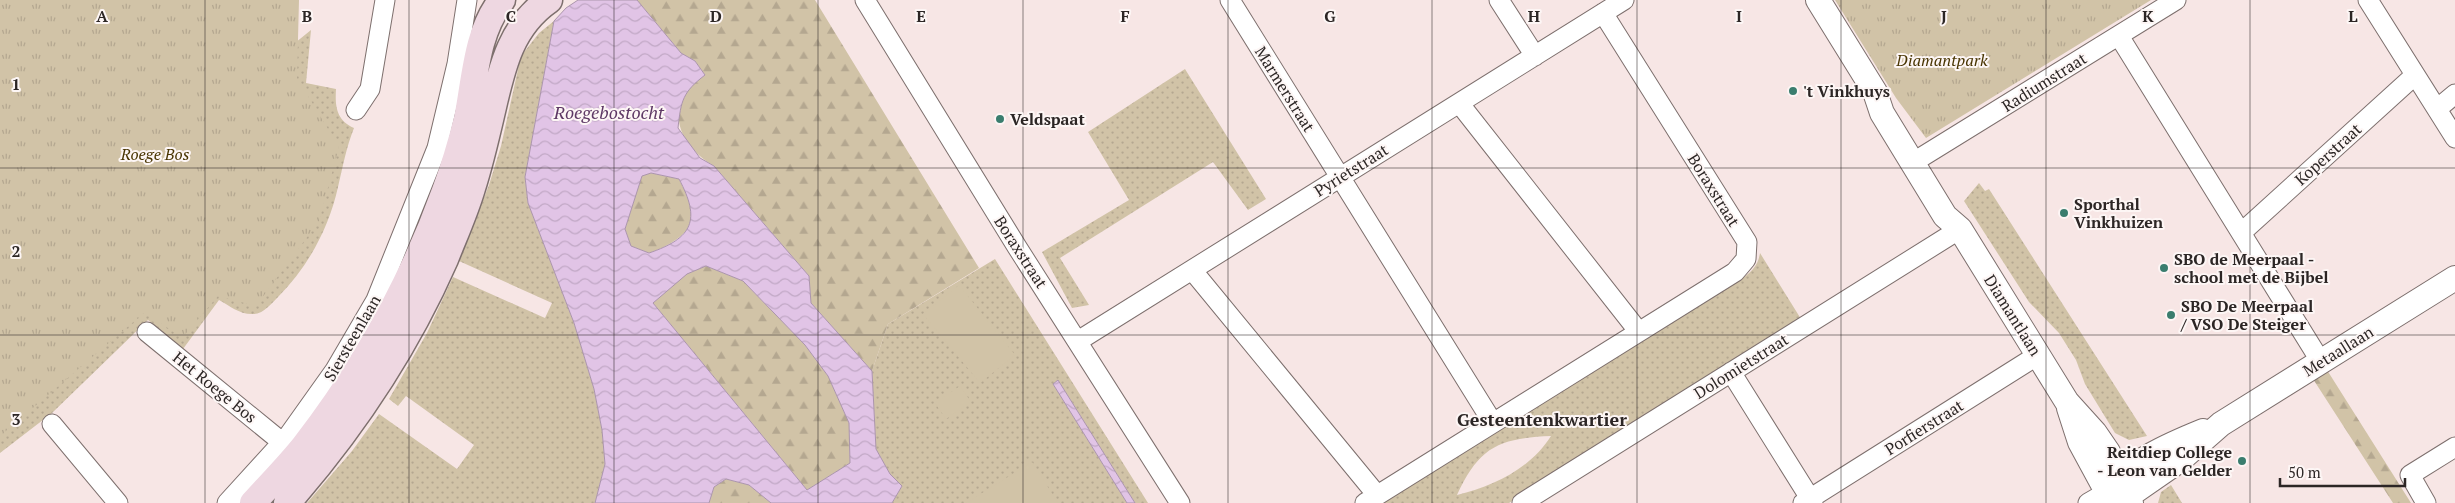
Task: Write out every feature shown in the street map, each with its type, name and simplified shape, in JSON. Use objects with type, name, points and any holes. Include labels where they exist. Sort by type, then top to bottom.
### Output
[{"type":"main road","name":"Siersteenlaan","points":[[287,503],[322,463],[370,396],[408,332],[444,260],[472,190],[458,153],[501,70],[515,35],[523,23],[549,0]]},
{"type":"main road","name":"Siersteenlaan","points":[[253,503],[303,448],[337,401],[371,347],[412,270],[444,194],[458,153],[486,26],[497,2]]},
{"type":"street","points":[[356,110],[370,89],[385,0]]},
{"type":"street","name":"Siersteenlaan","points":[[227,503],[283,442],[336,370],[458,153],[457,64],[467,0]]},
{"type":"street","name":"Boraxstraat","points":[[865,0],[1016,247],[1180,503]]},
{"type":"street","name":"Marmerstraat","points":[[1230,0],[1339,178]]},
{"type":"street","points":[[1499,0],[1535,56]]},
{"type":"street","name":"Pyrietstraat","points":[[1078,341],[1624,0]]},
{"type":"street","name":"Diamantlaan","points":[[1818,0],[1875,92],[1892,106],[1918,160],[1956,209],[1960,229],[2067,402],[2095,433],[2115,496]]},
{"type":"street","name":"Radiumstraat","points":[[1918,160],[2176,0]]},
{"type":"street","points":[[2368,0],[2414,76],[2455,138]]},
{"type":"street","name":"Siersteenlaan","points":[[497,2],[523,23]]},
{"type":"street","name":"Boraxstraat","points":[[1192,270],[1371,499],[1494,423],[1735,272],[1746,259],[1747,242],[1603,13]]},
{"type":"street","points":[[2118,36],[2321,362]]},
{"type":"street","name":"Koperstraat","points":[[2242,233],[2414,76]]},
{"type":"street","points":[[2437,110],[2455,94]]},
{"type":"street","points":[[1459,103],[1639,332]]},
{"type":"street","points":[[1339,178],[1494,423]]},
{"type":"street","name":"Dolomietstraat","points":[[1532,500],[1731,372],[1960,229]]},
{"type":"street","name":"Metaallaan","points":[[2115,496],[2180,460],[2221,424],[2454,281]]},
{"type":"street","name":"Het Roege Bos","points":[[147,332],[283,442]]},
{"type":"street","name":"Porfierstraat","points":[[1731,372],[1809,501],[2038,356]]},
{"type":"street","points":[[52,424],[118,503]]},
{"type":"street","points":[[2426,503],[2410,475],[2455,447]]},
{"type":"green space","name":"Roege Bos","points":[[0,0],[299,0],[297,78],[339,147],[319,221],[256,306],[218,296],[182,338],[145,312],[0,436]]},
{"type":"green space","points":[[637,0],[815,0],[979,268],[888,324],[872,371],[811,303],[809,276],[714,166],[687,142],[679,121],[679,110],[682,99],[689,87],[705,75],[695,61],[681,53]]},
{"type":"green space","name":"Diamantpark","points":[[1835,0],[2151,0],[1926,138],[1896,98]]},
{"type":"green space","points":[[554,21],[525,177],[528,203],[574,323],[594,389],[602,430],[605,464],[595,503],[307,503],[352,451],[379,414],[457,469],[474,445],[406,396],[398,406],[389,399],[427,333],[453,277],[545,318],[552,303],[459,261],[489,185],[501,146],[521,56],[539,33]]},
{"type":"green space","points":[[311,30],[306,83],[336,89],[336,101],[340,117],[354,128],[329,217],[316,246],[299,273],[270,305],[257,314],[240,312],[219,300],[183,349],[148,320],[52,413],[0,453],[0,421],[289,81],[290,47]]},
{"type":"green space","points":[[1185,69],[1266,199],[1248,210],[1213,162],[1060,258],[1089,305],[1072,308],[1042,252],[1129,200],[1088,132]]},
{"type":"green space","points":[[651,173],[679,179],[689,198],[692,211],[688,228],[682,235],[666,246],[649,253],[631,246],[625,229],[642,175]]},
{"type":"green space","points":[[1979,183],[1985,191],[1989,189],[2147,436],[2129,440],[2115,433],[2085,384],[2076,360],[2059,333],[2029,302],[1964,201]]},
{"type":"green space","points":[[1760,253],[1801,319],[1509,503],[1383,503],[1739,281],[1753,269]],"holes":[[[1551,436],[1542,448],[1522,467],[1510,474],[1484,487],[1457,495],[1474,466],[1493,448],[1517,439]]]},
{"type":"green space","points":[[995,259],[1148,503],[1135,503],[1058,380],[1053,384],[1127,503],[892,503],[902,486],[890,474],[876,449],[872,371],[888,324]]},
{"type":"green space","points":[[706,266],[743,281],[805,345],[828,376],[849,423],[850,463],[807,490],[653,303],[687,273]]},
{"type":"green space","points":[[959,285],[1015,355],[980,383],[923,314]]},
{"type":"green space","points":[[2327,370],[2411,503],[2393,503],[2313,379]]},
{"type":"green space","points":[[960,386],[971,402],[946,419],[935,403]]},
{"type":"green space","points":[[1032,462],[1058,503],[966,503]]},
{"type":"green space","points":[[726,479],[749,485],[771,503],[709,503],[714,487]]},
{"type":"green space","points":[[2171,485],[2182,503],[2158,503],[2161,492]]},
{"type":"water","name":"Roegebostocht","points":[[578,0],[637,0],[681,53],[695,61],[705,75],[684,97],[678,128],[700,158],[714,166],[809,276],[811,303],[872,371],[876,449],[890,474],[902,486],[892,503],[771,503],[749,485],[726,479],[714,487],[709,503],[595,503],[605,464],[602,430],[594,389],[574,323],[528,203],[525,177],[554,21],[566,8]],"holes":[[[651,173],[679,179],[686,193],[691,216],[689,226],[684,234],[664,247],[649,253],[631,246],[625,229],[642,176]],[[706,266],[743,281],[805,345],[828,376],[849,423],[850,463],[807,490],[653,303],[687,274]]]},
{"type":"water","points":[[1058,380],[1135,503],[1127,503],[1053,384]]},
{"type":"place","name":"'t Vinkhuys","points":[[1793,91]]},
{"type":"place","name":"Veldspaat","points":[[1000,119]]},
{"type":"place","name":"Sporthal Vinkhuizen","points":[[2064,213]]},
{"type":"place","name":"SBO de Meerpaal - school met de Bijbel","points":[[2164,268]]},
{"type":"place","name":"SBO De Meerpaal / VSO De Steiger","points":[[2171,315]]},
{"type":"place","name":"Reitdiep College - Leon van Gelder","points":[[2242,461]]},
{"type":"district","name":"Gesteentenkwartier","points":[[1542,419]]}]
